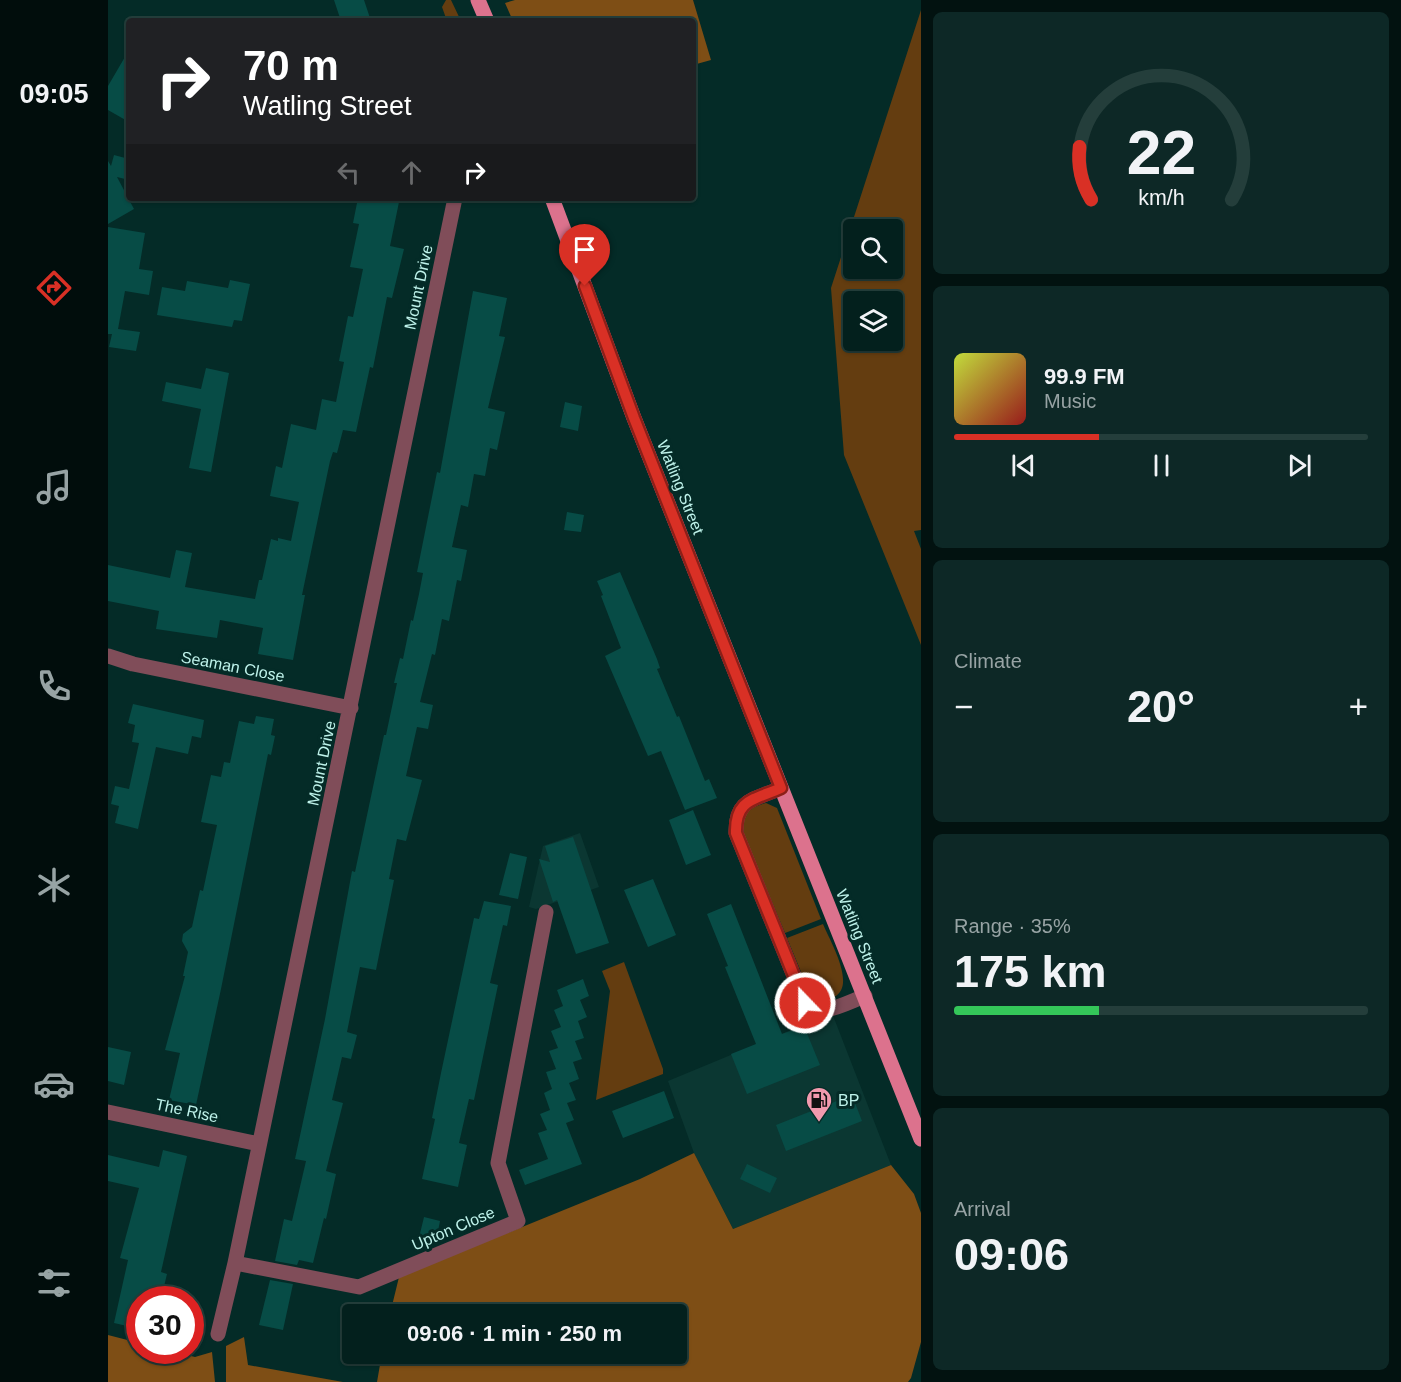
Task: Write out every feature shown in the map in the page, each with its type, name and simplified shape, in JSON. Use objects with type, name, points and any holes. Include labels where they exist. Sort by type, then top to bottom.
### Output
[{"type":"main road","points":[[478,0],[486,18]]},
{"type":"main road","name":"Watling Street","points":[[553,201],[634,418],[921,1139]]},
{"type":"street","name":"Mount Drive","points":[[218,1334],[235,1263],[351,708],[454,201]]},
{"type":"street","name":"Seaman Close","points":[[108,656],[133,664],[351,708]]},
{"type":"street","name":"Watling Street","points":[[781,788],[749,802],[740,808],[735,818],[736,833],[778,939],[808,1008],[817,1011],[829,1010],[865,996]]},
{"type":"street","name":"Upton Close","points":[[235,1263],[358,1287],[518,1221],[498,1163],[546,912]]},
{"type":"street","name":"The Rise","points":[[108,1112],[259,1144]]},
{"type":"shaded area","points":[[446,0],[451,0],[460,18],[446,18],[442,7]]},
{"type":"shaded area","points":[[515,0],[693,0],[711,60],[696,64],[696,18],[512,18],[505,3]]},
{"type":"shaded area","points":[[921,10],[921,530],[914,531],[921,549],[921,645],[844,455],[831,288],[843,251],[843,279],[903,279],[903,219],[853,219]]},
{"type":"shaded area","points":[[766,803],[777,808],[821,919],[785,933],[744,835],[743,823],[746,814],[754,807]]},
{"type":"shaded area","points":[[580,833],[599,887],[536,909],[529,907],[543,846]]},
{"type":"shaded area","points":[[823,924],[840,963],[843,983],[840,991],[834,997],[822,1000],[811,996],[787,938]]},
{"type":"shaded area","points":[[624,962],[663,1074],[596,1100],[610,991],[602,971]]},
{"type":"shaded area","points":[[832,1013],[891,1165],[733,1229],[694,1153],[668,1081]]},
{"type":"shaded area","points":[[694,1153],[733,1229],[891,1165],[914,1194],[921,1213],[921,1342],[911,1378],[908,1382],[377,1382],[380,1364],[687,1364],[687,1304],[392,1304],[399,1277],[640,1179]]},
{"type":"shaded area","points":[[108,1335],[126,1340],[126,1364],[204,1364],[204,1354],[212,1352],[215,1382],[108,1382]]},
{"type":"shaded area","points":[[244,1337],[248,1365],[343,1382],[226,1382],[226,1346]]},
{"type":"building","points":[[334,0],[364,0],[370,18],[340,18]]},
{"type":"building","points":[[126,55],[126,120],[108,110],[108,86]]},
{"type":"building","points":[[114,155],[126,158],[126,179],[117,177],[126,194],[126,201],[130,201],[134,209],[108,224],[108,161],[111,166]]},
{"type":"building","points":[[357,201],[399,202],[390,246],[404,249],[392,298],[387,297],[373,368],[370,367],[356,432],[343,430],[337,453],[333,452],[330,461],[302,595],[305,595],[293,660],[258,654],[263,628],[220,620],[217,638],[156,629],[159,611],[108,601],[108,565],[170,578],[176,550],[192,553],[185,587],[255,599],[259,580],[262,580],[271,539],[291,541],[299,502],[270,496],[276,466],[282,468],[291,424],[316,430],[322,399],[336,402],[344,362],[339,361],[348,316],[353,317],[363,269],[350,267],[359,224],[353,223]]},
{"type":"building","points":[[108,227],[145,233],[139,269],[153,271],[149,295],[125,291],[118,329],[140,332],[136,351],[109,347],[112,334],[108,334]]},
{"type":"building","points":[[230,280],[250,284],[242,321],[234,320],[232,327],[157,315],[162,287],[185,291],[187,281],[228,288]]},
{"type":"building","points":[[473,291],[507,298],[499,336],[505,337],[488,408],[505,412],[497,450],[490,448],[485,476],[474,474],[468,507],[461,505],[452,547],[467,550],[461,581],[457,580],[449,621],[442,619],[435,655],[432,654],[420,702],[433,705],[428,729],[417,727],[406,776],[422,780],[406,841],[397,839],[389,879],[394,880],[376,970],[360,967],[347,1032],[357,1035],[351,1059],[342,1057],[332,1100],[343,1103],[326,1171],[336,1174],[326,1219],[324,1218],[313,1263],[299,1260],[297,1265],[275,1261],[284,1219],[292,1221],[306,1161],[295,1159],[325,1019],[352,871],[355,872],[384,735],[386,735],[400,658],[403,659],[419,594],[423,573],[417,572],[437,472],[440,473]]},
{"type":"building","points":[[206,368],[229,373],[211,472],[189,468],[201,409],[162,401],[166,382],[201,389]]},
{"type":"building","points":[[565,402],[582,406],[578,431],[560,427]]},
{"type":"building","points":[[567,512],[584,515],[581,532],[564,530]]},
{"type":"building","points":[[620,572],[657,659],[660,668],[657,669],[677,717],[679,716],[705,781],[709,779],[717,798],[685,810],[661,751],[648,756],[605,656],[621,648],[597,581]]},
{"type":"building","points":[[133,704],[204,720],[201,738],[192,736],[188,754],[156,747],[138,829],[115,823],[119,806],[111,804],[115,786],[129,789],[139,743],[132,742],[135,725],[128,723]]},
{"type":"building","points":[[256,716],[274,719],[271,735],[275,736],[271,755],[268,754],[196,1105],[169,1100],[180,1053],[165,1050],[185,976],[183,976],[188,952],[182,941],[183,934],[192,927],[200,890],[203,891],[217,825],[201,822],[211,775],[221,777],[224,762],[230,763],[239,721],[254,724]]},
{"type":"building","points":[[693,810],[711,855],[686,865],[669,820]]},
{"type":"building","points":[[573,837],[609,943],[576,954],[557,900],[553,902],[539,859],[550,862],[545,846]]},
{"type":"building","points":[[510,853],[527,857],[518,899],[499,895]]},
{"type":"building","points":[[653,879],[676,935],[648,947],[624,890]]},
{"type":"building","points":[[484,901],[511,906],[507,926],[503,925],[490,983],[498,985],[474,1100],[469,1099],[459,1143],[467,1145],[458,1187],[422,1179],[435,1119],[432,1118],[474,918],[479,919]]},
{"type":"building","points":[[731,904],[782,1034],[804,1026],[820,1065],[747,1094],[731,1054],[756,1044],[725,967],[728,966],[707,914]]},
{"type":"building","points":[[583,979],[589,996],[580,1000],[587,1017],[578,1021],[584,1038],[575,1041],[582,1059],[573,1062],[579,1079],[569,1083],[576,1100],[567,1103],[574,1120],[566,1123],[582,1164],[525,1185],[519,1170],[548,1159],[538,1133],[547,1130],[540,1114],[550,1110],[544,1093],[552,1089],[546,1072],[556,1069],[549,1051],[558,1048],[551,1031],[561,1027],[554,1010],[563,1006],[557,990]]},
{"type":"building","points":[[108,1047],[131,1052],[124,1085],[108,1081]]},
{"type":"building","points":[[664,1091],[674,1118],[623,1138],[612,1111]]},
{"type":"building","name":"BP","points":[[852,1095],[862,1121],[786,1151],[776,1125]]},
{"type":"building","points":[[163,1150],[187,1156],[161,1272],[167,1274],[164,1286],[126,1286],[126,1326],[114,1323],[128,1260],[120,1258],[139,1188],[108,1181],[108,1155],[159,1167]]},
{"type":"building","points":[[747,1164],[777,1178],[770,1193],[740,1179]]},
{"type":"building","points":[[424,1217],[440,1221],[436,1241],[416,1250]]},
{"type":"building","points":[[270,1280],[293,1284],[283,1330],[259,1325]]},
{"type":"place","name":"BP","points":[[819,1123]]},
{"type":"route","points":[[585,286],[634,418],[781,788],[740,808],[735,818],[736,833],[805,1003]]}]
